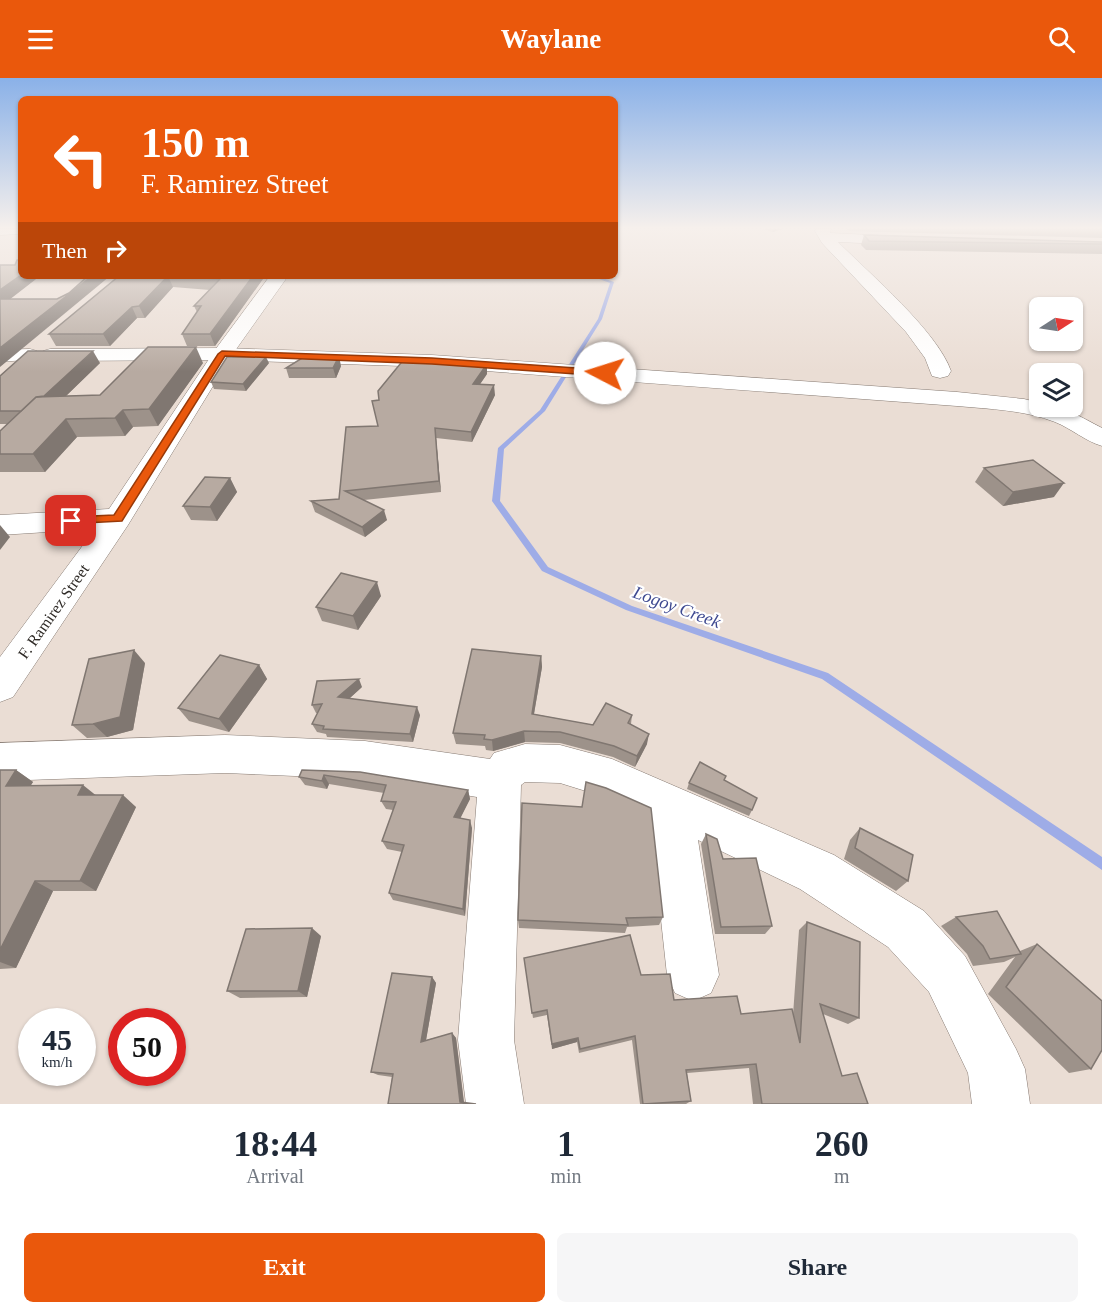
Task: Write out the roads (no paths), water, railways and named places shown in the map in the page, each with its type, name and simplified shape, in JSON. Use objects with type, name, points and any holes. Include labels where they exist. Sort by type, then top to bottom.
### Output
[{"type":"street","points":[[862,277],[912,328],[936,358],[948,384]]},
{"type":"street","name":"F. Ramirez Street","points":[[0,686],[118,518],[222,354],[277,279]]},
{"type":"street","points":[[4,365],[30,355],[56,334]]},
{"type":"street","points":[[30,355],[337,356],[605,373],[948,384],[1064,417],[1102,438]]},
{"type":"street","points":[[0,525],[118,518]]},
{"type":"street","points":[[0,762],[225,754],[365,760],[500,781]]},
{"type":"street","points":[[495,1104],[486,1040],[500,781],[509,767],[525,763],[560,764],[612,779],[670,804],[817,872],[906,928],[947,974],[996,1070],[1001,1104]]},
{"type":"street","points":[[670,804],[693,975]]},
{"type":"waterway","name":"Logoy Creek","points":[[602,279],[612,282],[600,319],[542,411],[501,448],[496,501],[545,569],[629,608],[825,676],[1102,864]]}]
